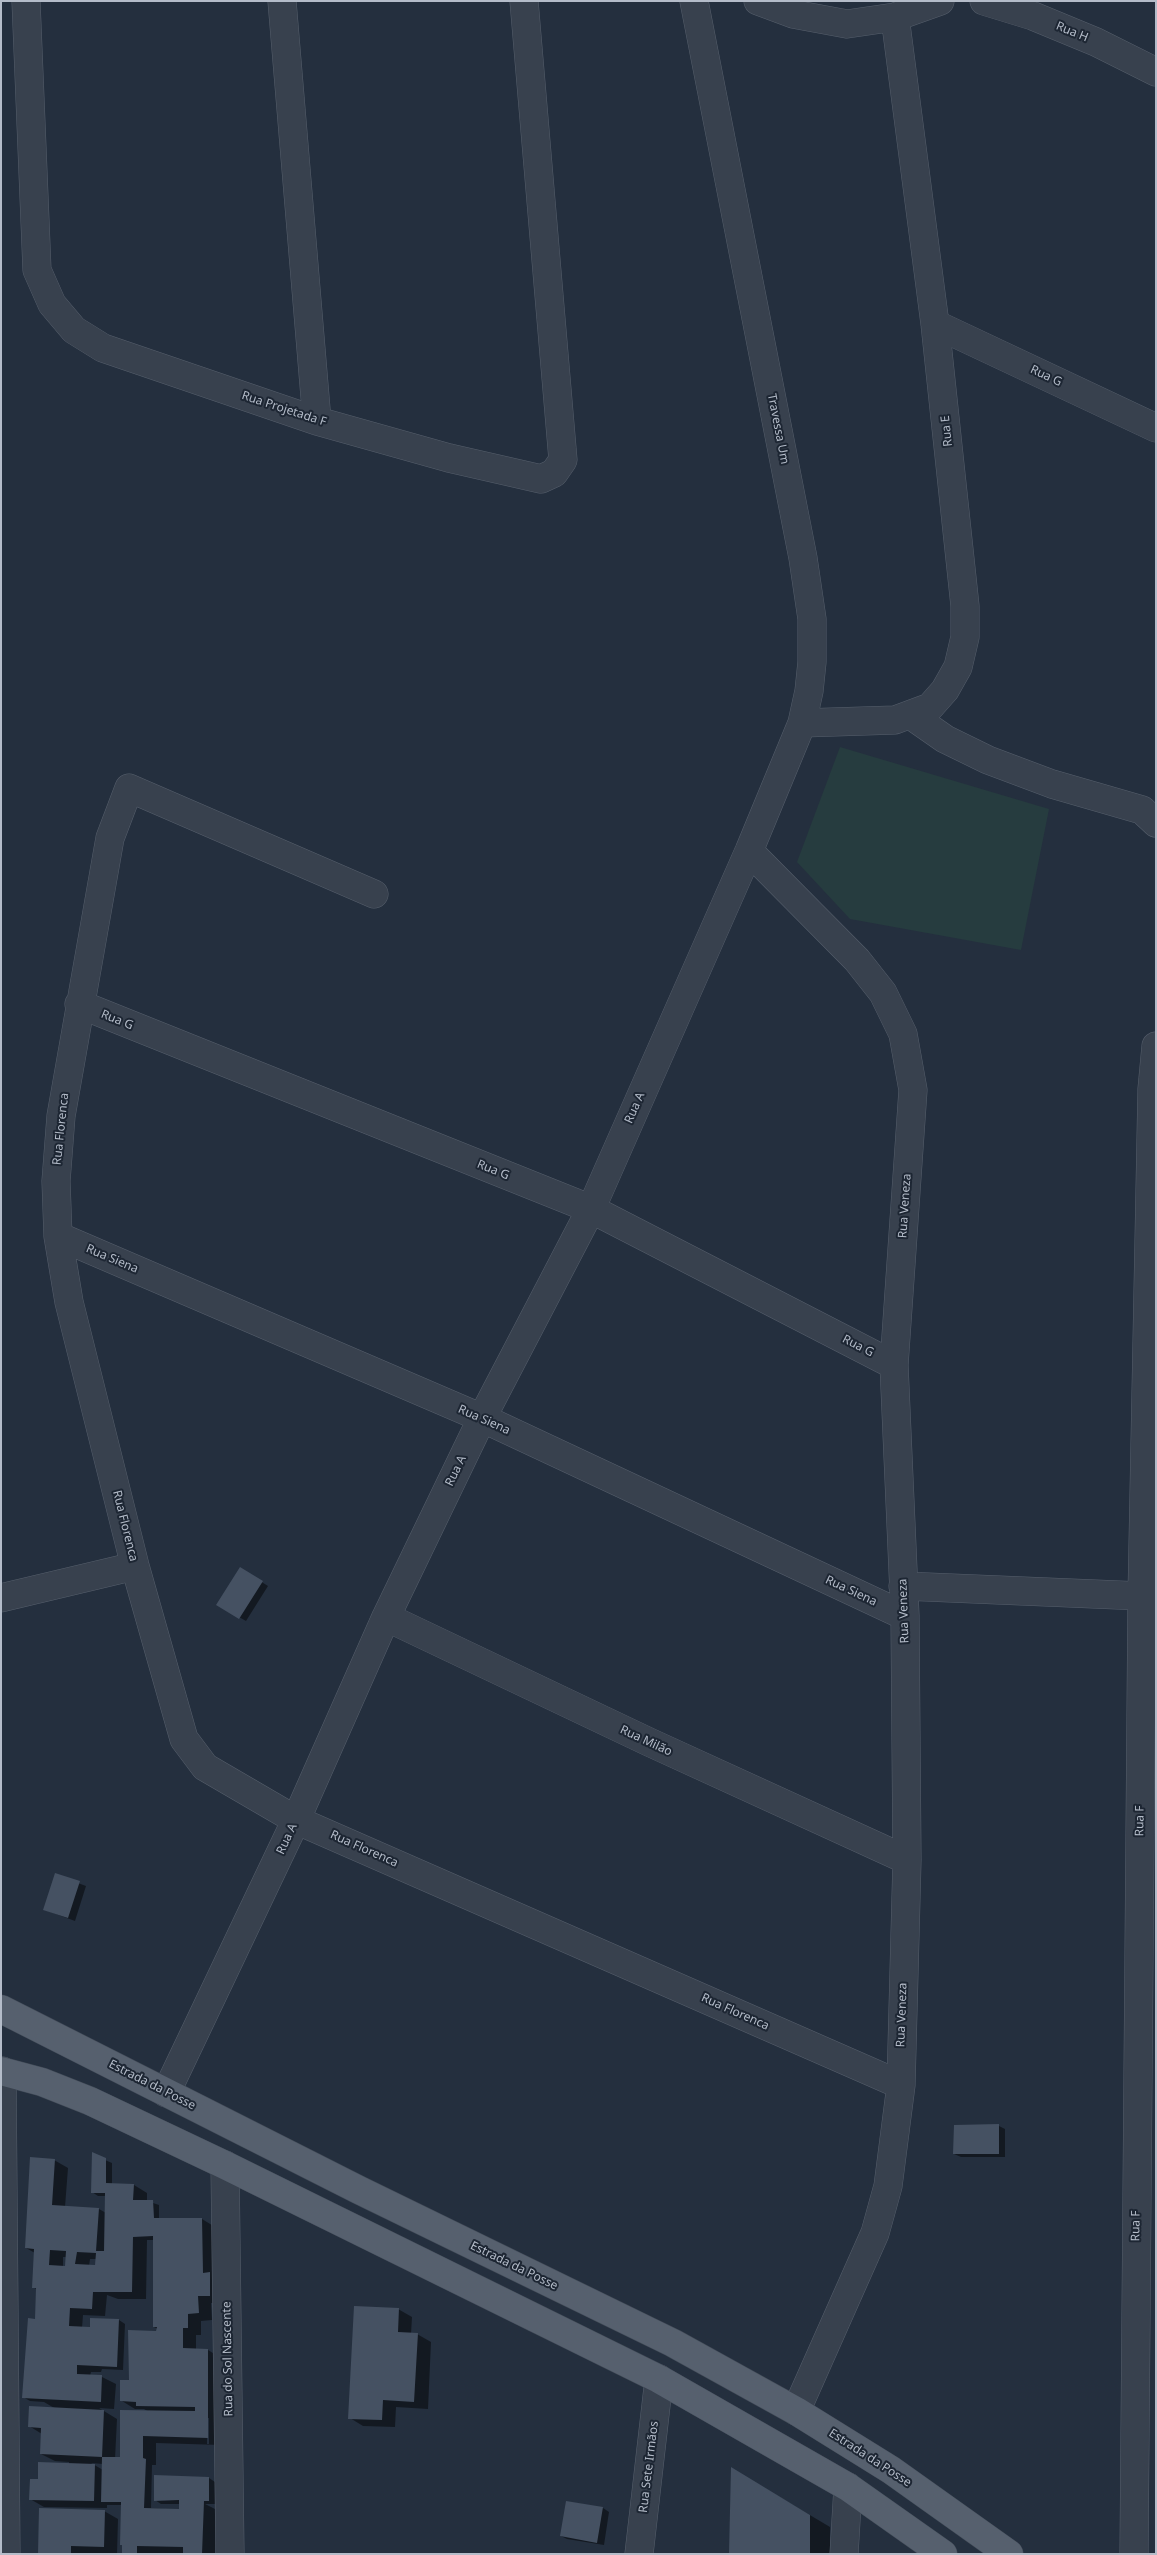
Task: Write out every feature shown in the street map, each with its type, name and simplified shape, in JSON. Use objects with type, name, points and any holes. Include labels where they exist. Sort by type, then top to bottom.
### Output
[{"type":"main road","name":"Estrada da Posse","points":[[1,2009],[358,2190],[673,2343],[796,2411],[891,2470],[1009,2554]]},
{"type":"main road","points":[[2,2071],[42,2082],[90,2101],[225,2165],[659,2379],[848,2487],[943,2554]]},
{"type":"street","name":"Rua Projetada F","points":[[26,1],[37,270],[52,304],[74,330],[103,348],[318,421],[541,479],[554,473],[563,460],[524,1]]},
{"type":"street","points":[[282,1],[318,421]]},
{"type":"street","name":"Travessa Um","points":[[694,1],[806,575],[812,619],[812,662],[809,691],[802,723],[749,851]]},
{"type":"street","points":[[758,1],[793,14],[847,24],[895,17],[940,1]]},
{"type":"street","name":"Rua H","points":[[984,1],[1032,16],[1096,42],[1156,72]]},
{"type":"street","name":"Rua E","points":[[802,723],[895,720],[912,716],[930,707],[946,690],[958,666],[965,637],[965,606],[935,324],[895,17]]},
{"type":"street","name":"Rua G","points":[[935,324],[1156,428]]},
{"type":"street","points":[[912,716],[945,739],[988,760],[1052,784],[1142,810],[1156,823]]},
{"type":"street","name":"Rua Florenca","points":[[374,894],[129,788],[110,838],[79,1004],[61,1116],[56,1181],[58,1236],[69,1302],[135,1566],[166,1682],[184,1739],[205,1767],[296,1820],[901,2085]]},
{"type":"street","name":"Rua A","points":[[166,2093],[296,1820],[386,1617],[482,1418],[590,1209],[749,851]]},
{"type":"street","name":"Rua Veneza","points":[[749,851],[857,960],[883,993],[903,1034],[912,1090],[894,1365],[902,1586],[905,1616],[907,1860],[901,2085],[888,2186],[875,2233],[796,2411]]},
{"type":"street","name":"Rua G","points":[[79,1004],[590,1209],[894,1365]]},
{"type":"street","name":"Rua F","points":[[1134,2554],[1145,2382],[1148,1786],[1147,1582],[1152,1089],[1156,1046]]},
{"type":"street","name":"Rua Siena","points":[[58,1236],[482,1418],[905,1616]]},
{"type":"street","points":[[1,1598],[135,1566]]},
{"type":"street","points":[[902,1586],[1147,1582]]},
{"type":"street","name":"Rua Milão","points":[[386,1617],[649,1742],[907,1860]]},
{"type":"street","points":[[2,2071],[6,2554]]},
{"type":"street","name":"Rua do Sol Nascente","points":[[225,2165],[230,2554]]},
{"type":"street","name":"Rua Sete Irmãos","points":[[639,2554],[659,2379]]},
{"type":"street","points":[[844,2554],[848,2487]]},
{"type":"green space","points":[[840,747],[1049,809],[1021,950],[850,919],[797,862]]},
{"type":"building","points":[[240,1567],[263,1581],[239,1619],[216,1605]]},
{"type":"building","points":[[55,1873],[80,1881],[68,1918],[43,1910]]},
{"type":"building","points":[[999,2124],[999,2154],[953,2154],[954,2125]]},
{"type":"building","points":[[92,2152],[106,2158],[106,2183],[134,2184],[133,2200],[153,2200],[154,2218],[202,2218],[203,2273],[210,2272],[210,2296],[198,2296],[199,2313],[188,2314],[188,2328],[183,2328],[183,2348],[208,2349],[208,2438],[143,2436],[143,2458],[146,2459],[144,2508],[179,2509],[179,2500],[154,2501],[154,2475],[209,2477],[209,2501],[204,2501],[202,2554],[183,2554],[183,2547],[137,2546],[137,2554],[122,2554],[122,2545],[120,2545],[121,2502],[101,2502],[102,2457],[120,2457],[120,2410],[195,2411],[195,2407],[136,2406],[136,2402],[120,2401],[120,2380],[129,2380],[128,2330],[156,2331],[157,2327],[153,2327],[153,2236],[133,2237],[132,2292],[93,2292],[92,2309],[70,2308],[69,2326],[90,2327],[90,2318],[119,2319],[117,2367],[77,2365],[77,2374],[102,2375],[101,2402],[22,2398],[28,2318],[35,2319],[36,2288],[32,2288],[34,2249],[25,2248],[30,2157],[55,2159],[52,2205],[99,2208],[96,2251],[104,2251],[105,2193],[91,2193]],"holes":[[[50,2250],[66,2251],[65,2266],[49,2265]],[[77,2252],[96,2253],[95,2265],[75,2264]]]},
{"type":"building","points":[[354,2306],[399,2308],[398,2332],[418,2333],[414,2402],[383,2400],[382,2420],[348,2419]]},
{"type":"building","points":[[29,2406],[104,2410],[102,2457],[40,2454],[41,2428],[28,2427]]},
{"type":"building","points":[[38,2462],[95,2464],[94,2501],[29,2500],[30,2479],[38,2479]]},
{"type":"building","points":[[731,2467],[810,2515],[810,2554],[729,2554]]},
{"type":"building","points":[[566,2501],[603,2507],[597,2543],[560,2536]]},
{"type":"building","points":[[39,2508],[105,2510],[104,2547],[71,2546],[71,2554],[38,2554]]}]
